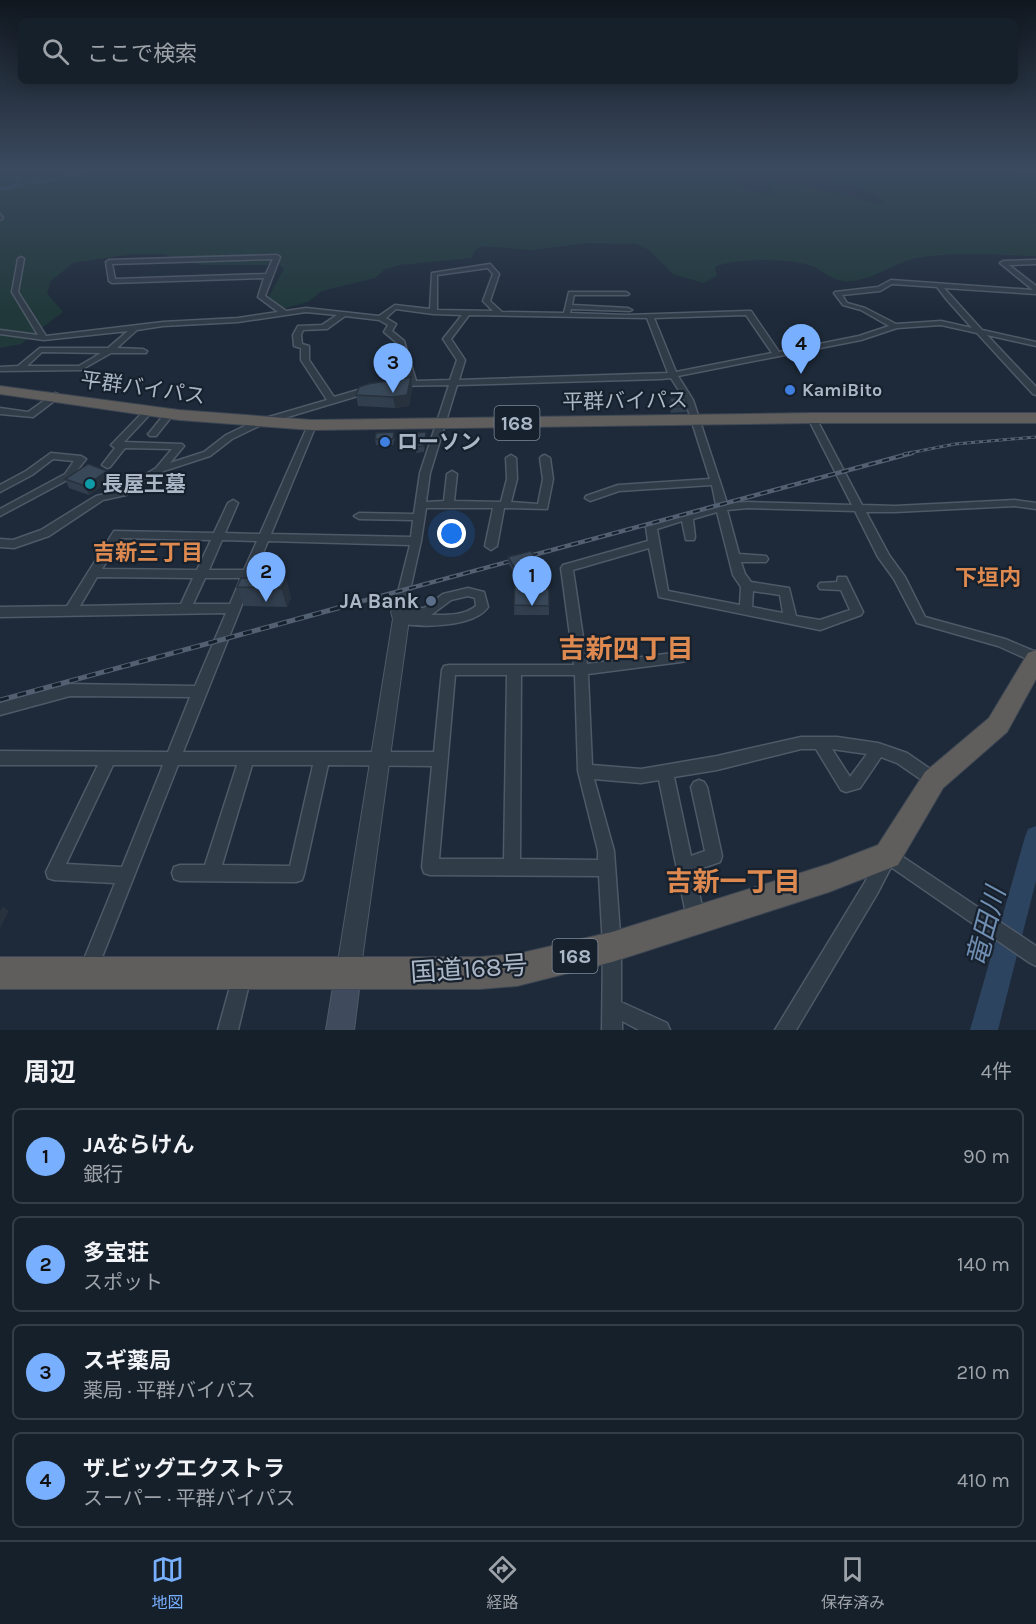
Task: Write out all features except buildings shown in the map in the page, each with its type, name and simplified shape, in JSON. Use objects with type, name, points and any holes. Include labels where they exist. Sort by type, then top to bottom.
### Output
[{"type":"highway","name":"平群バイパス","points":[[0,390],[169,414],[258,423],[312,425],[812,418],[1036,418]]},
{"type":"highway","points":[[888,855],[934,780],[998,725],[1036,658]]},
{"type":"highway","name":"国道168号","points":[[0,973],[88,971],[348,974],[480,973],[517,970],[612,947],[696,921],[829,878],[888,855]]},
{"type":"main road","points":[[340,1030],[348,974]]},
{"type":"street","points":[[268,276],[112,281],[109,262],[278,257],[261,297],[283,312]]},
{"type":"street","points":[[21,259],[15,292],[44,338]]},
{"type":"street","points":[[1036,262],[1004,263],[1004,266],[1024,278],[1036,291]]},
{"type":"street","points":[[433,312],[434,274],[490,266],[496,274],[486,301],[500,314]]},
{"type":"street","points":[[1024,278],[1036,277]]},
{"type":"street","points":[[896,326],[864,309],[845,304],[837,293],[880,289],[891,282],[971,286],[974,289],[1036,291]]},
{"type":"street","points":[[938,284],[949,299],[1036,392]]},
{"type":"street","points":[[567,311],[571,293],[626,294]]},
{"type":"street","points":[[381,318],[394,307],[433,312],[500,314],[628,310]]},
{"type":"street","points":[[0,333],[44,338],[163,324],[238,320],[306,310],[381,318],[392,324],[388,332],[400,341],[412,383]]},
{"type":"street","points":[[567,311],[650,316],[748,313],[777,354]]},
{"type":"street","points":[[348,974],[381,759],[400,615],[416,541],[424,473],[439,423],[456,382],[461,357],[447,339],[467,313]]},
{"type":"street","points":[[332,401],[305,360],[305,346],[298,346],[297,335],[301,328],[324,327],[344,314]]},
{"type":"street","points":[[650,316],[672,373],[697,421],[722,502],[721,507],[739,575],[747,586],[746,610]]},
{"type":"street","points":[[0,543],[14,544],[45,533],[100,498],[122,493],[161,469],[207,454],[229,437],[258,423],[386,386],[412,383],[675,375],[861,338],[896,326],[941,323],[1036,344]]},
{"type":"street","points":[[0,369],[81,368],[111,350],[134,329]]},
{"type":"street","points":[[63,350],[81,333]]},
{"type":"street","points":[[20,369],[40,350],[143,351]]},
{"type":"street","points":[[0,411],[30,415],[54,396]]},
{"type":"street","points":[[149,411],[116,445],[179,446],[161,469]]},
{"type":"street","points":[[153,434],[169,414]]},
{"type":"street","points":[[812,418],[884,557],[899,577],[921,620],[1001,642],[1036,658]]},
{"type":"street","points":[[88,971],[172,758],[312,425]]},
{"type":"street","points":[[107,465],[122,445]]},
{"type":"street","points":[[0,489],[29,474],[51,456],[81,459],[69,477],[0,513]]},
{"type":"street","points":[[491,546],[512,478],[511,458]]},
{"type":"street","points":[[359,516],[419,511],[449,504],[543,507],[548,479],[545,458]]},
{"type":"street","points":[[449,504],[452,474]]},
{"type":"street","points":[[590,498],[618,488],[716,482]]},
{"type":"street","points":[[186,607],[233,503]]},
{"type":"street","points":[[824,586],[843,583],[857,612],[820,625],[663,594],[651,527],[721,507],[931,509],[1015,503],[1036,506]]},
{"type":"street","points":[[687,516],[690,537]]},
{"type":"street","points":[[71,609],[118,534],[416,541]]},
{"type":"street","points":[[612,1030],[612,947],[606,851],[585,771],[581,670],[567,568],[653,543]]},
{"type":"street","points":[[734,558],[762,559]]},
{"type":"street","points":[[94,573],[250,574]]},
{"type":"street","points":[[747,586],[786,591],[790,618]]},
{"type":"street","points":[[468,592],[480,595],[483,601],[479,611],[458,618],[400,615],[426,613],[447,597],[468,592]]},
{"type":"street","points":[[0,612],[186,607],[234,608]]},
{"type":"street","points":[[607,868],[430,867],[449,670],[581,670],[681,657]]},
{"type":"street","points":[[512,868],[514,670]]},
{"type":"street","points":[[0,709],[70,690],[200,692]]},
{"type":"street","points":[[585,771],[641,776],[801,743],[820,743],[878,749],[902,758],[934,780]]},
{"type":"street","points":[[820,743],[846,785],[855,783],[878,749]]},
{"type":"street","points":[[0,758],[441,759]]},
{"type":"street","points":[[211,873],[247,758]]},
{"type":"street","points":[[180,873],[296,874],[322,759]]},
{"type":"street","points":[[108,760],[54,872],[125,874]]},
{"type":"street","points":[[665,772],[696,921]]},
{"type":"street","points":[[686,866],[714,856],[699,787]]},
{"type":"street","points":[[785,1030],[871,888],[888,855],[1036,957]]},
{"type":"street","points":[[228,1030],[243,973]]},
{"type":"street","points":[[612,1008],[660,1030]]},
{"type":"green space","points":[[0,217],[1036,217],[1036,256],[976,254],[931,256],[917,258],[852,281],[835,279],[805,264],[749,261],[715,267],[717,276],[703,283],[673,274],[649,250],[637,244],[588,243],[530,250],[483,246],[475,250],[472,258],[400,265],[384,270],[375,278],[322,291],[308,302],[287,308],[271,308],[267,299],[284,269],[280,265],[203,265],[184,262],[164,254],[131,254],[73,263],[51,281],[47,293],[63,312],[21,344],[0,348]]},
{"type":"waterway","name":"竜田川","points":[[984,1030],[1036,837]]},
{"type":"railway","points":[[904,454],[955,444],[1036,437]]},
{"type":"railway","points":[[355,603],[912,453]]},
{"type":"railway","points":[[0,700],[360,602]]},
{"type":"place","name":"ザ.ビッグエクストラ","points":[[801,374]]},
{"type":"place","name":"KamiBito","points":[[790,390]]},
{"type":"place","name":"スギ薬局","points":[[393,393]]},
{"type":"place","name":"ローソン","points":[[385,442]]},
{"type":"place","name":"長屋王墓","points":[[90,484]]},
{"type":"place","name":"JA Bank","points":[[431,601]]},
{"type":"place","name":"多宝荘","points":[[266,602]]},
{"type":"place","name":"JAならけん","points":[[532,606]]},
{"type":"district","name":"吉新三丁目","points":[[148,553]]},
{"type":"district","name":"下垣内","points":[[988,578]]},
{"type":"district","name":"吉新四丁目","points":[[626,649]]},
{"type":"district","name":"吉新一丁目","points":[[733,882]]}]
